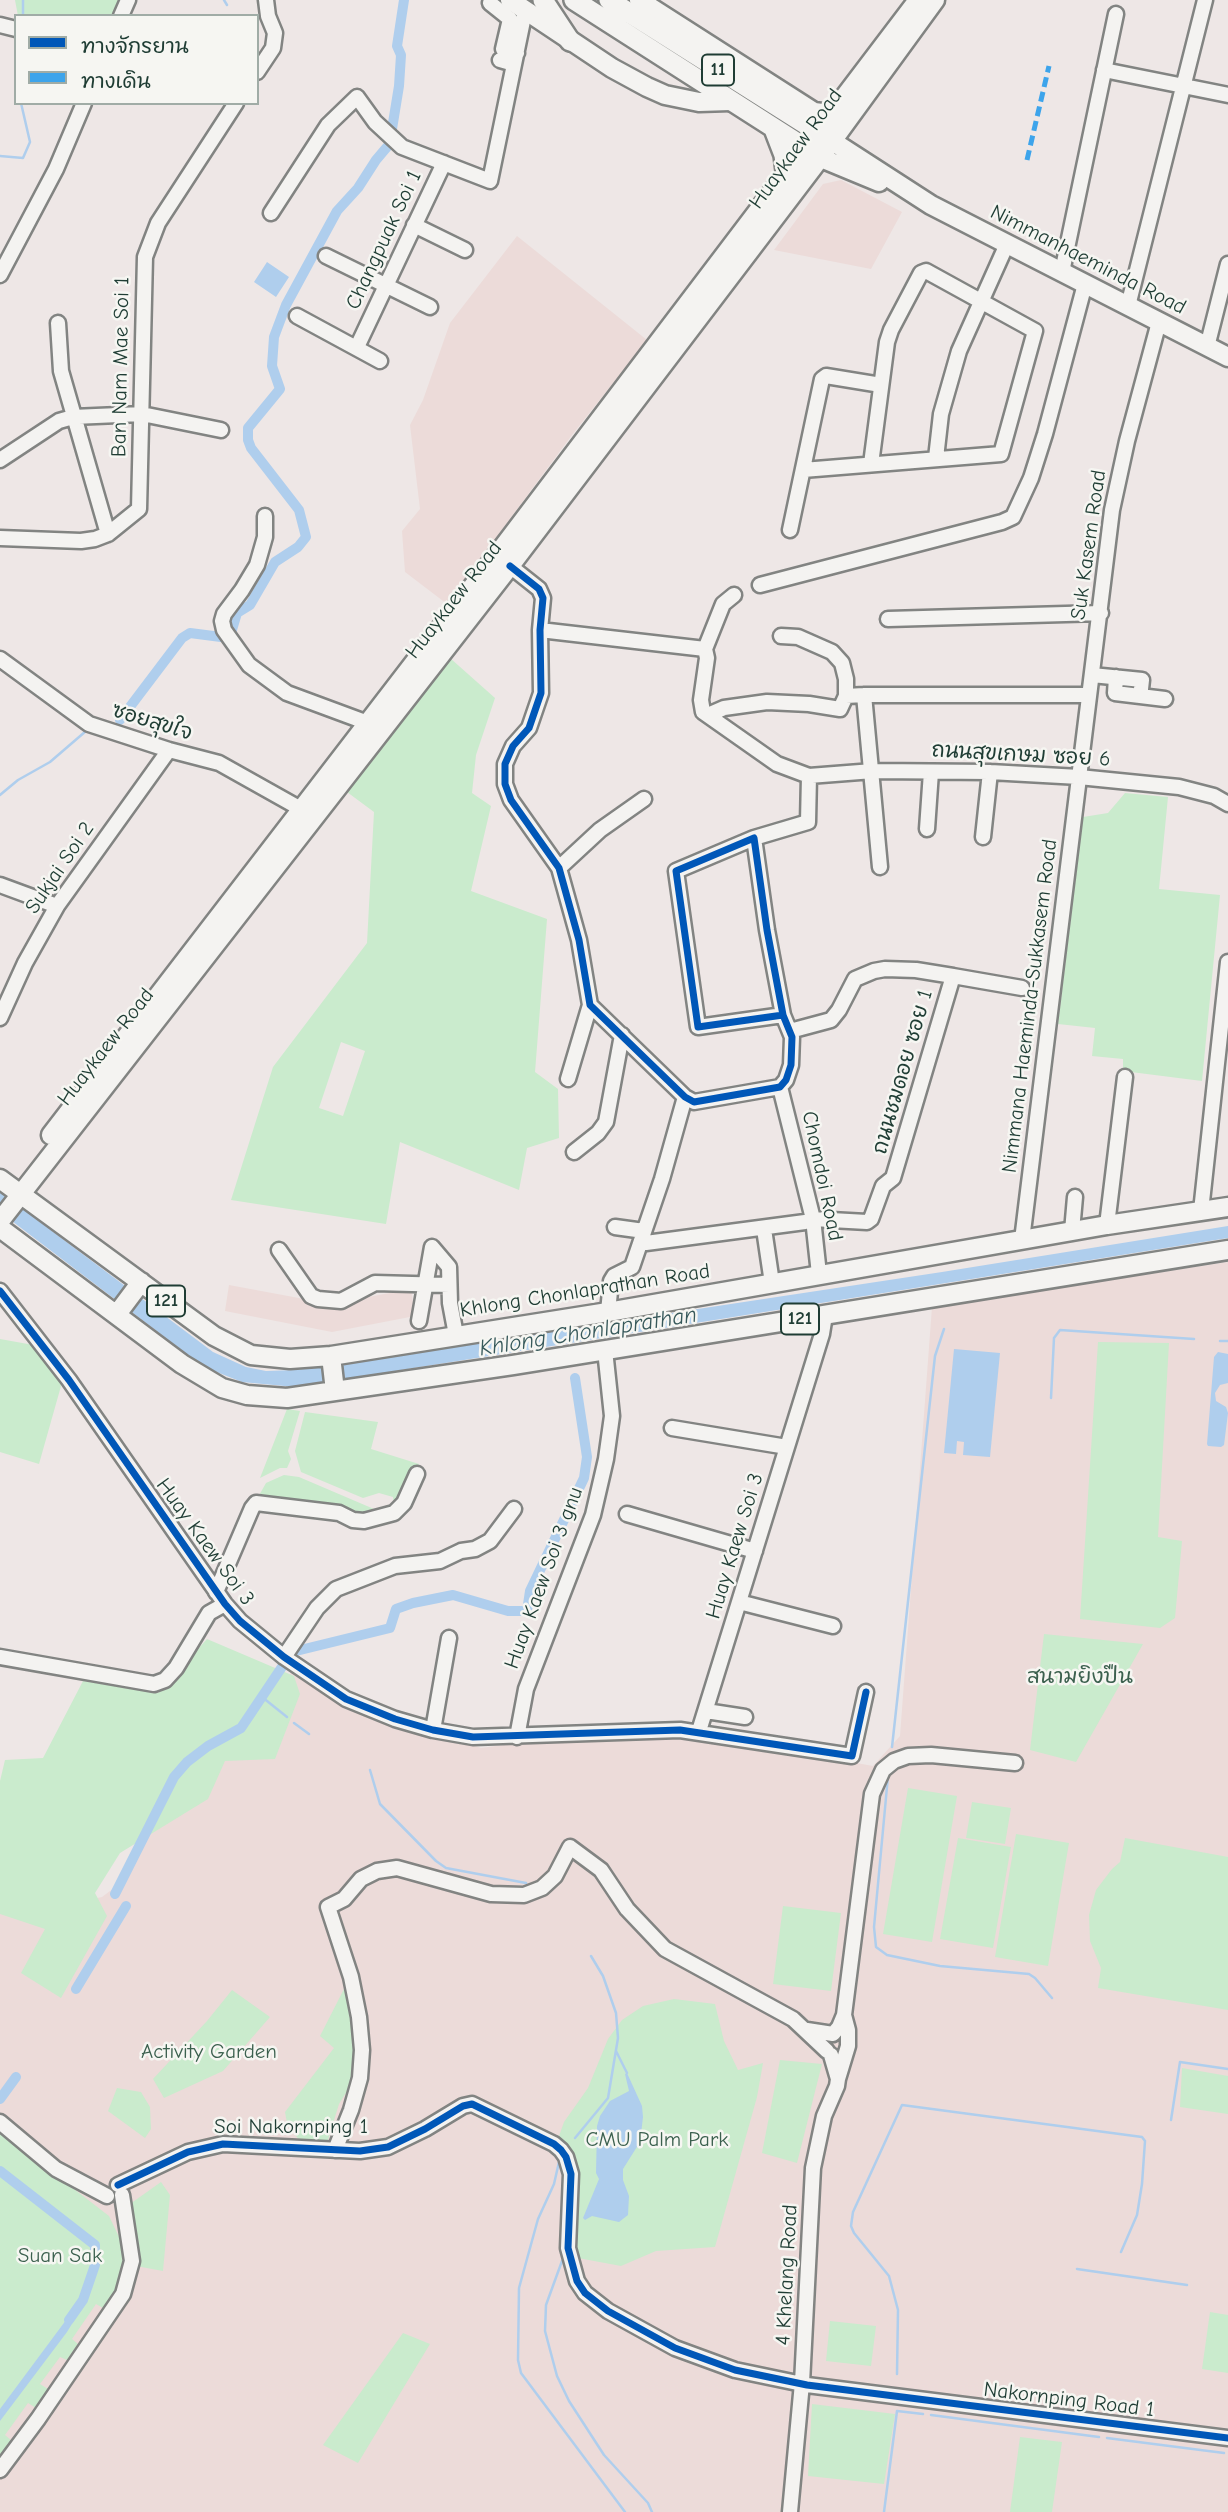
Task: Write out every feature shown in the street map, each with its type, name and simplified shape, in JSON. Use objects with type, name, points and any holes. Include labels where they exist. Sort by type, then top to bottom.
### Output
[{"type":"highway","points":[[543,0],[570,41]]},
{"type":"highway","name":"11","points":[[574,0],[774,129],[827,149]]},
{"type":"highway","name":"11","points":[[609,0],[827,149]]},
{"type":"highway","points":[[774,129],[786,171]]},
{"type":"main road","points":[[639,0],[814,112],[836,119],[842,135],[827,149]]},
{"type":"main road","name":"Huaykaew Road","points":[[0,1221],[8,1191],[827,149],[836,119],[918,0]]},
{"type":"main road","name":"Huaykaew Road","points":[[836,119],[935,0]]},
{"type":"main road","points":[[518,5],[612,68],[665,95],[699,102],[730,101]]},
{"type":"main road","name":"Huaykaew Road","points":[[307,813],[368,723],[503,561],[786,171],[827,149]]},
{"type":"main road","name":"Nimmanhaeminda Road","points":[[827,149],[1228,357]]},
{"type":"main road","name":"Khlong Chonlaprathan Road","points":[[8,1191],[139,1286],[214,1336],[251,1355],[269,1359],[331,1359],[456,1335],[608,1312],[1107,1225],[1228,1207]]},
{"type":"main road","name":"121","points":[[0,1228],[120,1311],[182,1364],[222,1388],[247,1395],[287,1398],[335,1388],[605,1350],[1228,1250]]},
{"type":"main road","points":[[120,1311],[139,1286]]},
{"type":"main road","points":[[331,1359],[335,1388]]},
{"type":"street","points":[[1128,306],[1205,0]]},
{"type":"street","points":[[490,3],[510,19],[503,49],[515,59]]},
{"type":"street","name":"Changpuak Soi 1","points":[[357,347],[444,163],[490,181],[515,59],[518,5]]},
{"type":"street","points":[[259,69],[273,48],[275,33],[267,7]]},
{"type":"street","points":[[1062,272],[1116,15]]},
{"type":"street","points":[[500,60],[515,59]]},
{"type":"street","points":[[1104,70],[1228,95]]},
{"type":"street","points":[[271,213],[328,125],[356,97],[374,122],[402,147],[444,163]]},
{"type":"street","points":[[0,275],[56,169],[83,105]]},
{"type":"street","name":"Ban Nam Mae Soi 1","points":[[0,538],[80,541],[108,534],[139,509],[145,257],[151,235],[235,105]]},
{"type":"street","points":[[414,225],[466,250]]},
{"type":"street","points":[[936,458],[941,414],[959,351],[1007,244]]},
{"type":"street","points":[[326,256],[430,307]]},
{"type":"street","points":[[1207,346],[1228,264]]},
{"type":"street","points":[[803,470],[1001,454],[1035,331],[926,271],[922,273],[891,330],[871,464]]},
{"type":"street","points":[[760,585],[1013,517],[1031,478],[1045,434],[1085,284]]},
{"type":"street","points":[[297,316],[380,360]]},
{"type":"street","name":"Suk Kasem Road","points":[[1079,777],[1112,510],[1126,441],[1159,322]]},
{"type":"street","points":[[58,323],[61,371],[108,534]]},
{"type":"street","points":[[790,530],[822,379],[826,376],[881,384]]},
{"type":"street","points":[[0,460],[59,421],[73,417],[142,414],[221,429]]},
{"type":"street","points":[[265,516],[265,537],[257,565],[224,614],[222,621],[226,634],[249,665],[287,693],[368,723]]},
{"type":"street","points":[[503,561],[539,589],[543,598],[540,630],[541,693],[529,728],[513,746],[505,764],[505,783],[511,800],[559,867],[579,940],[590,1004],[568,1079]]},
{"type":"street","points":[[734,595],[723,604],[705,649],[707,658],[701,700],[703,712],[778,764],[810,776],[808,822],[754,838],[677,871],[698,1027],[783,1014]]},
{"type":"street","points":[[888,619],[1101,613]]},
{"type":"street","points":[[540,630],[705,649]]},
{"type":"street","points":[[708,715],[724,708],[767,702],[840,709],[846,696],[842,663],[832,652],[798,637],[781,636]]},
{"type":"street","name":"ซอยสุขใจ","points":[[0,659],[89,724],[219,763],[307,813]]},
{"type":"street","points":[[1092,675],[1142,680],[1141,689]]},
{"type":"street","points":[[1116,677],[1115,693],[1165,699]]},
{"type":"street","points":[[864,695],[880,866]]},
{"type":"street","points":[[846,696],[1089,695]]},
{"type":"street","name":"Sukjai Soi 2","points":[[0,1018],[25,963],[57,906],[169,750]]},
{"type":"street","name":"ถนนสุขเกษม ซอย 6","points":[[810,776],[873,771],[990,772],[1079,777],[1179,787],[1214,796],[1228,804]]},
{"type":"street","points":[[927,829],[931,772]]},
{"type":"street","points":[[983,837],[990,772]]},
{"type":"street","name":"Nimmana Haeminda-Sukkasem Road","points":[[1022,1240],[1079,777]]},
{"type":"street","points":[[559,867],[600,830],[644,799]]},
{"type":"street","points":[[590,1004],[685,1097],[694,1102],[780,1087],[791,1066],[790,1031],[783,1014],[754,838]]},
{"type":"street","points":[[0,885],[57,906]]},
{"type":"street","points":[[1201,1211],[1228,962]]},
{"type":"street","name":"ถนนชมดอย ซอย 1","points":[[790,1031],[831,1020],[855,979],[874,971],[916,970],[953,976],[893,1178],[883,1186],[871,1219],[867,1222],[809,1220]]},
{"type":"street","points":[[953,976],[1022,988]]},
{"type":"street","points":[[574,1152],[598,1133],[606,1122],[622,1035]]},
{"type":"street","points":[[1107,1225],[1125,1077]]},
{"type":"street","name":"Chomdoi Road","points":[[780,1087],[819,1274]]},
{"type":"street","points":[[608,1312],[611,1280],[632,1267],[645,1237],[685,1097]]},
{"type":"street","points":[[1072,1231],[1075,1197]]},
{"type":"street","points":[[615,1227],[645,1237],[764,1229],[809,1220]]},
{"type":"street","points":[[764,1229],[772,1283]]},
{"type":"street","points":[[419,1321],[432,1247],[449,1267],[452,1318],[456,1335]]},
{"type":"street","points":[[279,1250],[311,1296],[318,1299],[341,1301],[375,1283],[449,1285]]},
{"type":"street","name":"Huay Kaew Soi 3","points":[[0,1291],[69,1380],[216,1592],[240,1621],[288,1660],[346,1699],[396,1719],[433,1730],[473,1737],[699,1731],[822,1334],[825,1315]]},
{"type":"street","name":"Huay Kaew Soi 3 gnu","points":[[517,1737],[526,1689],[593,1515],[606,1459],[612,1416],[605,1350]]},
{"type":"street","points":[[672,1428],[787,1447]]},
{"type":"street","points":[[216,1592],[256,1503],[339,1513],[363,1521],[394,1513],[404,1503],[417,1475]]},
{"type":"street","points":[[288,1660],[317,1608],[336,1589],[395,1566],[440,1561],[461,1551],[475,1549],[490,1541],[513,1509]]},
{"type":"street","points":[[627,1514],[755,1551]]},
{"type":"street","points":[[739,1602],[833,1626]]},
{"type":"street","points":[[0,1657],[154,1684],[164,1680],[176,1668],[209,1613],[225,1604]]},
{"type":"street","points":[[433,1730],[449,1639]]},
{"type":"street","points":[[699,1731],[852,1756],[866,1692]]},
{"type":"street","points":[[706,1712],[745,1717]]},
{"type":"street","name":"4 Khelang Road","points":[[790,2512],[802,2383],[813,2168],[824,2116],[848,2046],[844,2015],[872,1794],[883,1770],[894,1761],[908,1756],[931,1755],[1015,1763]]},
{"type":"street","points":[[335,2150],[360,2078],[362,2050],[351,1977],[328,1907],[344,1899],[361,1879],[377,1871],[397,1868],[491,1894],[523,1895],[542,1888],[555,1876],[570,1847],[601,1870],[627,1909],[665,1949],[746,1991],[807,2030],[829,2053],[837,2082]]},
{"type":"street","points":[[807,2030],[833,2034],[844,2015]]},
{"type":"street","name":"Soi Nakornping 1","points":[[115,2192],[188,2152],[223,2144],[360,2151],[388,2147],[472,2104],[555,2144],[566,2157],[571,2174],[568,2248],[577,2281],[585,2293],[642,2332],[704,2360],[735,2370],[802,2383]]},
{"type":"street","points":[[0,2122],[56,2169],[115,2192],[118,2211],[129,2236],[132,2261],[123,2294],[0,2470]]},
{"type":"street","name":"Nakornping Road 1","points":[[802,2383],[1228,2438]]},
{"type":"shaded area","points":[[841,180],[902,212],[871,269],[774,250],[823,184]]},
{"type":"shaded area","points":[[517,236],[647,340],[572,435],[447,604],[405,572],[402,531],[420,509],[410,425],[423,400],[450,323]]},
{"type":"shaded area","points":[[1228,1262],[1228,2512],[0,2512],[0,1886],[78,1902],[102,1897],[122,1882],[146,1824],[249,1736],[294,1668],[333,1698],[481,1748],[555,1738],[696,1734],[873,1766],[900,1736],[932,1307]]},
{"type":"shaded area","points":[[229,1285],[331,1304],[411,1289],[415,1316],[332,1332],[225,1311]]},
{"type":"green space","points":[[15,0],[122,0],[116,14],[18,14]]},
{"type":"green space","points":[[450,658],[495,698],[476,755],[472,793],[491,806],[471,891],[547,919],[535,1072],[558,1089],[559,1138],[527,1148],[519,1190],[400,1142],[386,1224],[231,1200],[273,1067],[367,943],[374,812],[347,792]],"holes":[[[341,1042],[365,1051],[343,1116],[319,1108]]]},
{"type":"green space","points":[[1125,793],[1168,797],[1159,889],[1220,895],[1202,1081],[1123,1071],[1123,1059],[1092,1056],[1095,1028],[1058,1024],[1083,817],[1108,813]]},
{"type":"green space","points":[[0,1339],[39,1346],[63,1379],[39,1464],[0,1452]]},
{"type":"green space","points":[[1098,1342],[1169,1343],[1158,1537],[1182,1541],[1175,1618],[1160,1628],[1080,1619]]},
{"type":"green space","points":[[287,1409],[300,1411],[288,1451],[291,1459],[287,1468],[280,1468],[260,1478]]},
{"type":"green space","points":[[305,1412],[378,1422],[371,1449],[419,1464],[401,1502],[394,1507],[393,1497],[379,1493],[363,1498],[301,1472],[295,1451]]},
{"type":"green space","points":[[284,1475],[299,1477],[381,1512],[356,1518],[257,1499],[266,1483]]},
{"type":"green space","name":"สนามยิงปืน","points":[[1044,1634],[1143,1644],[1076,1762],[1030,1750]]},
{"type":"green space","points":[[207,1639],[294,1676],[300,1694],[275,1759],[225,1761],[208,1799],[120,1853],[95,1893],[107,1916],[61,1998],[21,1973],[45,1929],[0,1914],[0,1781],[5,1760],[43,1758],[83,1681],[158,1693]]},
{"type":"green space","points":[[908,1788],[957,1796],[932,1942],[883,1934]]},
{"type":"green space","points":[[972,1802],[1011,1808],[1005,1844],[966,1838]]},
{"type":"green space","points":[[1016,1834],[1069,1843],[1048,1966],[995,1957]]},
{"type":"green space","points":[[958,1838],[1011,1847],[993,1948],[940,1939]]},
{"type":"green space","points":[[1125,1838],[1228,1857],[1228,2010],[1098,1988],[1101,1968],[1090,1941],[1089,1915],[1096,1890],[1120,1862]]},
{"type":"green space","points":[[783,1906],[841,1913],[831,1991],[773,1984]]},
{"type":"green space","points":[[345,1987],[356,2036],[354,2080],[339,2104],[327,2143],[301,2143],[287,2123],[285,2112],[334,2048],[320,2036]]},
{"type":"green space","name":"Activity Garden","points":[[232,1990],[270,2017],[223,2071],[164,2098],[153,2079]]},
{"type":"green space","name":"CMU Palm Park","points":[[674,1999],[715,2004],[724,2041],[738,2070],[763,2063],[757,2097],[715,2247],[656,2251],[621,2266],[578,2258],[574,2244],[577,2171],[558,2139],[564,2122],[588,2088],[608,2039],[622,2020],[643,2006]]},
{"type":"green space","points":[[780,2060],[822,2064],[797,2163],[762,2153]]},
{"type":"green space","points":[[1182,2068],[1228,2076],[1228,2114],[1180,2107]]},
{"type":"green space","points":[[117,2088],[141,2092],[150,2107],[151,2129],[145,2138],[108,2111]]},
{"type":"green space","name":"Suan Sak","points":[[0,2132],[109,2216],[121,2241],[123,2265],[119,2284],[103,2308],[96,2304],[72,2339],[78,2344],[67,2360],[60,2357],[40,2384],[48,2389],[36,2408],[28,2403],[5,2435],[12,2441],[0,2458]]},
{"type":"green space","points":[[161,2182],[170,2195],[163,2271],[136,2266],[130,2204]]},
{"type":"green space","points":[[1210,2312],[1228,2315],[1228,2373],[1202,2369]]},
{"type":"green space","points":[[830,2321],[876,2326],[871,2366],[826,2361]]},
{"type":"green space","points":[[403,2333],[430,2344],[358,2463],[323,2445]]},
{"type":"green space","points":[[812,2404],[895,2414],[884,2484],[808,2476]]},
{"type":"green space","points":[[1020,2437],[1062,2442],[1052,2512],[1010,2512]]},
{"type":"water","points":[[267,262],[289,277],[276,297],[254,282]]},
{"type":"water","name":"Khlong Chonlaprathan","points":[[0,1192],[213,1352],[246,1367],[266,1371],[295,1370],[1228,1226],[1228,1238],[295,1387],[242,1382],[204,1367],[0,1212]]},
{"type":"water","points":[[954,1349],[1000,1353],[990,1457],[963,1455],[964,1442],[957,1441],[956,1454],[944,1453]]},
{"type":"water","points":[[1218,1352],[1228,1354],[1228,1383],[1220,1385],[1215,1393],[1216,1401],[1226,1407],[1228,1413],[1224,1445],[1221,1447],[1207,1444],[1214,1357]]},
{"type":"water","points":[[627,2073],[642,2106],[643,2117],[640,2142],[623,2169],[623,2180],[629,2196],[628,2215],[619,2222],[592,2216],[585,2220],[583,2218],[599,2179],[596,2173],[597,2126],[610,2101],[629,2091]]},
{"type":"water","points":[[75,2308],[81,2309],[67,2332],[0,2421],[0,2409]]},
{"type":"waterway","points":[[23,0],[23,14]]},
{"type":"waterway","points":[[224,0],[227,5]]},
{"type":"waterway","points":[[392,129],[399,86],[401,55],[397,46],[404,0]]},
{"type":"waterway","points":[[0,156],[23,158],[30,142],[21,105]]},
{"type":"waterway","points":[[120,720],[182,638],[190,633],[221,637],[231,633],[237,613],[250,605],[275,562],[298,547],[306,537],[299,510],[251,448],[248,428],[280,389],[272,366],[274,337],[286,305],[337,211],[358,188],[387,147]]},
{"type":"waterway","points":[[0,795],[18,780],[50,762],[86,731]]},
{"type":"waterway","points":[[892,1747],[935,1356],[944,1329]]},
{"type":"waterway","points":[[1051,1398],[1054,1338],[1060,1330],[1194,1339]]},
{"type":"waterway","points":[[1220,1341],[1228,1341]]},
{"type":"waterway","points":[[115,1894],[174,1777],[187,1762],[208,1746],[241,1728],[292,1652],[390,1628],[396,1609],[453,1595],[508,1611],[527,1611],[530,1591],[584,1478],[587,1457],[575,1378]]},
{"type":"waterway","points":[[262,1697],[287,1717]]},
{"type":"waterway","points":[[294,1723],[309,1734]]},
{"type":"waterway","points":[[370,1770],[380,1804],[436,1861],[446,1868],[526,1883]]},
{"type":"waterway","points":[[888,1776],[874,1927],[876,1947],[887,1955],[940,1966],[1029,1974],[1052,1998]]},
{"type":"waterway","points":[[76,1989],[126,1906]]},
{"type":"waterway","points":[[575,2138],[608,2098],[618,2038],[616,2013],[603,1976],[591,1956]]},
{"type":"waterway","points":[[616,2051],[627,2073]]},
{"type":"waterway","points":[[1171,2120],[1180,2062],[1228,2069]]},
{"type":"waterway","points":[[0,2099],[16,2077]]},
{"type":"waterway","points":[[897,2374],[898,2310],[889,2276],[851,2226],[853,2212],[902,2105],[1142,2137],[1145,2141],[1137,2215],[1121,2252]]},
{"type":"waterway","points":[[559,2162],[554,2184],[538,2219],[519,2288],[518,2360],[521,2373],[625,2512]]},
{"type":"waterway","points":[[0,2171],[95,2245],[95,2265],[83,2300],[69,2320]]},
{"type":"waterway","points":[[562,2261],[546,2305],[545,2331],[557,2376],[569,2401],[604,2455],[648,2503],[652,2512]]},
{"type":"waterway","points":[[1077,2269],[1187,2285]]},
{"type":"waterway","points":[[884,2512],[897,2411],[923,2414]]},
{"type":"waterway","points":[[931,2415],[1099,2437]]},
{"type":"waterway","points":[[1107,2438],[1224,2453]]},
{"type":"marked path","points":[[1027,160],[1049,66]]},
{"type":"cycle path","points":[[510,566],[539,589],[543,598],[540,630],[541,693],[529,728],[513,746],[505,764],[505,784],[511,800],[559,868],[579,940],[590,1005],[685,1097],[694,1102],[780,1087],[786,1080],[791,1065],[792,1037],[783,1015],[698,1027],[676,871],[754,838],[783,1015]]},
{"type":"cycle path","points":[[0,1291],[69,1380],[225,1604],[240,1621],[284,1657],[346,1699],[395,1719],[433,1730],[473,1737],[680,1730],[852,1756],[866,1692]]},
{"type":"cycle path","points":[[118,2185],[188,2152],[223,2144],[360,2151],[388,2147],[463,2106],[472,2104],[554,2144],[561,2150],[571,2174],[568,2248],[577,2281],[585,2293],[608,2311],[675,2348],[735,2370],[807,2385],[1228,2438]]}]
